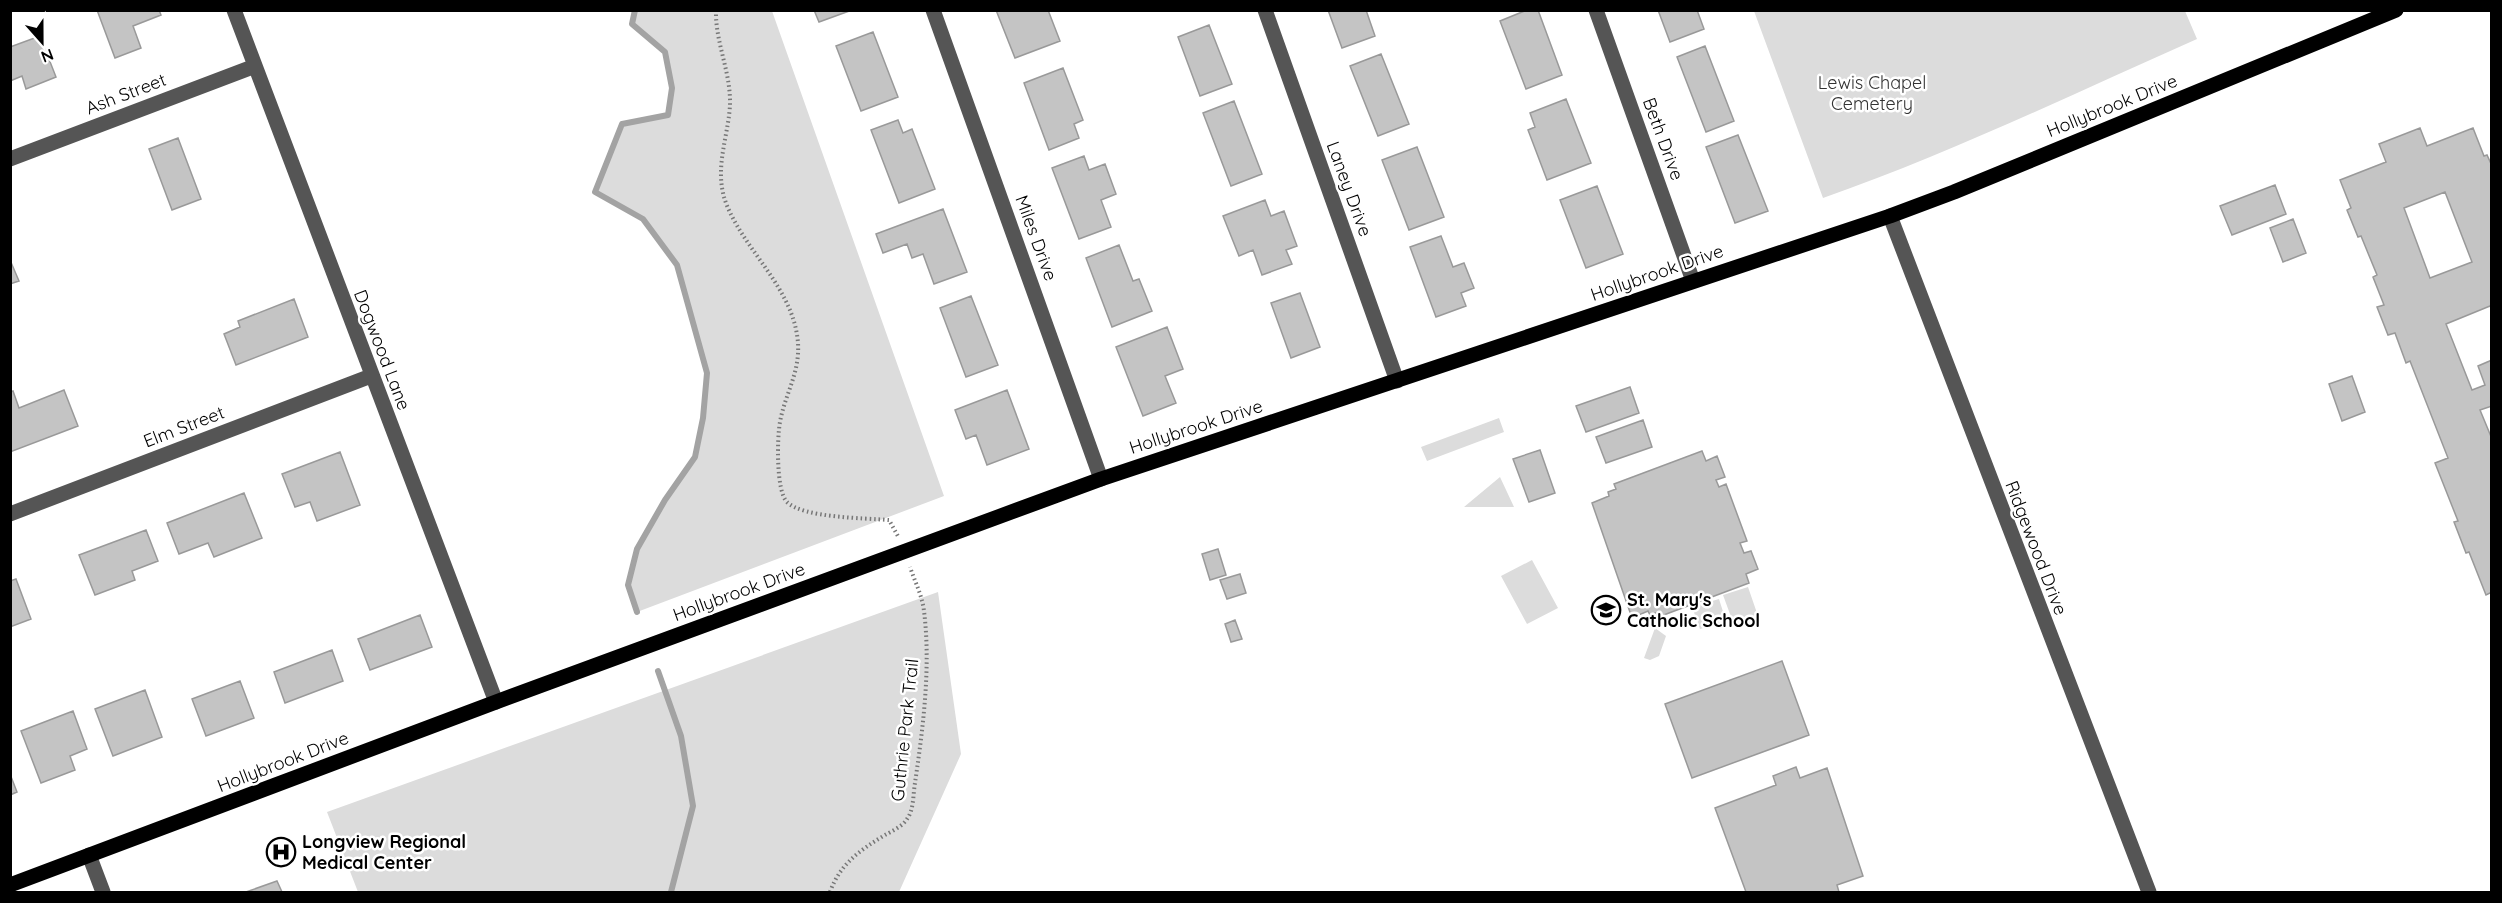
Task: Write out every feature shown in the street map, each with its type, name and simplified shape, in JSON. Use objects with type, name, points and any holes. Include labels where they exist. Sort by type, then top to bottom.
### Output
[{"type":"main road","name":"Hollybrook Drive","points":[[10,885],[496,702],[1101,479],[1890,216],[1954,192],[2379,14],[2396,10]]},
{"type":"street","name":"Dogwood Lane","points":[[234,10],[496,702]]},
{"type":"street","name":"Miles Drive","points":[[933,10],[1101,479]]},
{"type":"street","name":"Laney Drive","points":[[1265,10],[1397,381]]},
{"type":"street","name":"Beth Drive","points":[[1596,10],[1693,281]]},
{"type":"street","name":"Ash Street","points":[[10,159],[255,66]]},
{"type":"street","name":"Ridgewood Drive","points":[[1890,216],[2149,892]]},
{"type":"street","name":"Elm Street","points":[[10,514],[371,376]]},
{"type":"street","points":[[89,855],[103,892]]},
{"type":"path","points":[[716,10],[729,83],[730,106],[720,162],[724,196],[736,223],[780,289],[796,326],[799,363],[780,424],[780,492],[787,502],[803,511],[889,520],[894,525]]},
{"type":"path","name":"Guthrie Park Trail","points":[[830,892],[843,867],[865,847],[900,826],[908,819],[911,809],[920,751],[926,654],[924,611],[920,591],[912,572]]},
{"type":"green space","points":[[636,11],[772,11],[944,496],[637,612],[628,585],[637,549],[695,457],[707,373],[677,265],[643,219],[595,192],[622,124],[668,115],[672,88],[665,52],[632,24]]},
{"type":"green space","name":"Lewis Chapel Cemetery","points":[[1754,11],[2185,11],[2197,39],[1918,162],[1823,198]]},
{"type":"green space","points":[[1499,418],[1504,432],[1427,461],[1421,447]]},
{"type":"green space","points":[[1500,477],[1514,507],[1464,507]]},
{"type":"green space","points":[[1532,560],[1558,608],[1527,624],[1501,576]]},
{"type":"green space","points":[[1748,587],[1758,616],[1753,624],[1743,627],[1734,625],[1723,595]]},
{"type":"green space","points":[[938,592],[961,754],[899,892],[358,892],[327,812]]},
{"type":"green space","points":[[1719,599],[1726,621],[1700,629],[1692,607]]},
{"type":"green space","points":[[1655,628],[1666,636],[1659,656],[1650,660],[1644,658]]},
{"type":"building","points":[[97,10],[159,10],[161,15],[133,26],[141,48],[115,58]]},
{"type":"building","points":[[814,10],[852,10],[819,22]]},
{"type":"building","points":[[996,10],[1048,10],[1060,41],[1015,58]]},
{"type":"building","points":[[1328,10],[1366,10],[1375,36],[1342,48]]},
{"type":"building","points":[[1527,10],[1538,10],[1562,75],[1526,89],[1500,21]]},
{"type":"building","points":[[1658,10],[1697,10],[1704,29],[1670,42]]},
{"type":"building","points":[[1209,25],[1232,84],[1200,96],[1178,37]]},
{"type":"building","points":[[873,32],[898,97],[861,111],[836,46]]},
{"type":"building","points":[[40,36],[56,77],[26,89],[22,76],[10,81],[10,47]]},
{"type":"building","points":[[1705,46],[1734,121],[1706,132],[1677,57]]},
{"type":"building","points":[[1381,54],[1409,124],[1378,136],[1350,66]]},
{"type":"building","points":[[1063,68],[1083,120],[1074,124],[1079,138],[1049,150],[1024,83]]},
{"type":"building","points":[[1566,99],[1591,163],[1547,180],[1528,130],[1535,127],[1530,113]]},
{"type":"building","points":[[1234,101],[1262,174],[1231,186],[1203,113]]},
{"type":"building","points":[[898,120],[903,133],[912,129],[935,189],[899,203],[871,130]]},
{"type":"building","points":[[2420,128],[2427,146],[2473,128],[2484,156],[2487,155],[2492,166],[2492,310],[2490,306],[2446,324],[2472,390],[2485,385],[2478,366],[2492,360],[2492,406],[2480,410],[2492,439],[2492,592],[2486,595],[2454,522],[2458,521],[2435,463],[2448,458],[2410,361],[2406,363],[2395,333],[2388,335],[2377,307],[2384,305],[2373,277],[2377,275],[2361,236],[2358,237],[2347,210],[2351,208],[2340,180],[2386,162],[2379,144]],"holes":[[[2445,192],[2472,262],[2430,278],[2404,208]]]},
{"type":"building","points":[[1738,135],[1768,211],[1735,223],[1706,147]]},
{"type":"building","points":[[178,138],[201,199],[172,210],[149,149]]},
{"type":"building","points":[[1417,147],[1444,217],[1409,230],[1382,160]]},
{"type":"building","points":[[1084,156],[1089,170],[1105,164],[1116,194],[1101,200],[1111,227],[1079,239],[1052,168]]},
{"type":"building","points":[[2275,185],[2286,214],[2232,235],[2220,206]]},
{"type":"building","points":[[1597,186],[1623,254],[1586,268],[1560,200]]},
{"type":"building","points":[[1265,200],[1271,216],[1284,211],[1297,246],[1286,250],[1292,264],[1262,275],[1253,250],[1239,256],[1223,216]]},
{"type":"building","points":[[943,209],[967,272],[934,284],[923,254],[912,258],[907,244],[883,253],[876,234]]},
{"type":"building","points":[[2293,219],[2306,253],[2283,262],[2270,228]]},
{"type":"building","points":[[1441,236],[1453,267],[1464,263],[1474,288],[1461,293],[1466,306],[1436,317],[1410,247]]},
{"type":"building","points":[[1119,245],[1133,281],[1139,279],[1152,311],[1112,327],[1086,258]]},
{"type":"building","points":[[10,260],[19,281],[10,284]]},
{"type":"building","points":[[1300,293],[1320,347],[1291,358],[1271,303]]},
{"type":"building","points":[[971,296],[998,365],[966,377],[940,308]]},
{"type":"building","points":[[294,299],[308,337],[236,365],[224,334],[240,327],[238,321]]},
{"type":"building","points":[[1167,327],[1183,369],[1165,376],[1176,403],[1143,416],[1116,347]]},
{"type":"building","points":[[2352,376],[2365,412],[2342,421],[2329,384]]},
{"type":"building","points":[[1630,387],[1639,413],[1586,432],[1576,406]]},
{"type":"building","points":[[64,390],[78,426],[10,452],[10,392],[13,391],[19,408]]},
{"type":"building","points":[[1007,390],[1029,449],[987,465],[976,435],[966,439],[955,410]]},
{"type":"building","points":[[1643,420],[1652,447],[1606,463],[1596,437]]},
{"type":"building","points":[[1540,450],[1555,493],[1529,502],[1513,459]]},
{"type":"building","points":[[1702,451],[1706,461],[1717,456],[1725,477],[1716,480],[1719,487],[1726,484],[1747,541],[1740,543],[1744,553],[1751,551],[1758,569],[1746,574],[1749,583],[1661,616],[1659,612],[1650,615],[1648,611],[1632,618],[1592,503],[1609,496],[1608,492],[1616,489],[1614,484]]},
{"type":"building","points":[[340,452],[360,505],[317,521],[310,502],[295,507],[282,474]]},
{"type":"building","points":[[244,493],[262,538],[214,557],[208,543],[179,554],[167,523]]},
{"type":"building","points":[[146,530],[158,561],[132,571],[135,580],[95,595],[79,555]]},
{"type":"building","points":[[1218,549],[1226,575],[1210,580],[1202,554]]},
{"type":"building","points":[[1240,574],[1246,593],[1227,599],[1220,580]]},
{"type":"building","points":[[16,579],[31,619],[10,627],[10,581]]},
{"type":"building","points":[[420,615],[432,647],[370,670],[358,639]]},
{"type":"building","points":[[1235,620],[1242,639],[1231,642],[1225,624]]},
{"type":"building","points":[[332,650],[343,681],[285,703],[274,672]]},
{"type":"building","points":[[1782,661],[1809,735],[1692,778],[1665,704]]},
{"type":"building","points":[[240,681],[254,718],[206,736],[192,699]]},
{"type":"building","points":[[145,690],[162,737],[113,756],[95,709]]},
{"type":"building","points":[[73,711],[87,749],[70,756],[75,770],[41,783],[21,731]]},
{"type":"building","points":[[1796,767],[1800,778],[1827,768],[1863,876],[1837,885],[1839,892],[1746,892],[1715,808],[1776,785],[1773,776]]},
{"type":"building","points":[[10,774],[17,792],[10,795]]},
{"type":"building","points":[[277,881],[282,892],[246,892]]},
{"type":"waterway","points":[[635,10],[632,24],[665,52],[672,88],[668,115],[622,124],[595,192],[643,219],[677,265],[707,373],[703,418],[695,457],[665,500],[637,549],[628,585],[637,612]]},
{"type":"waterway","points":[[658,671],[681,736],[693,806],[671,892]]},
{"type":"place","name":"St. Mary's Catholic School","points":[[1606,610]]},
{"type":"place","name":"Longview Regional Medical Center","points":[[281,852]]}]
